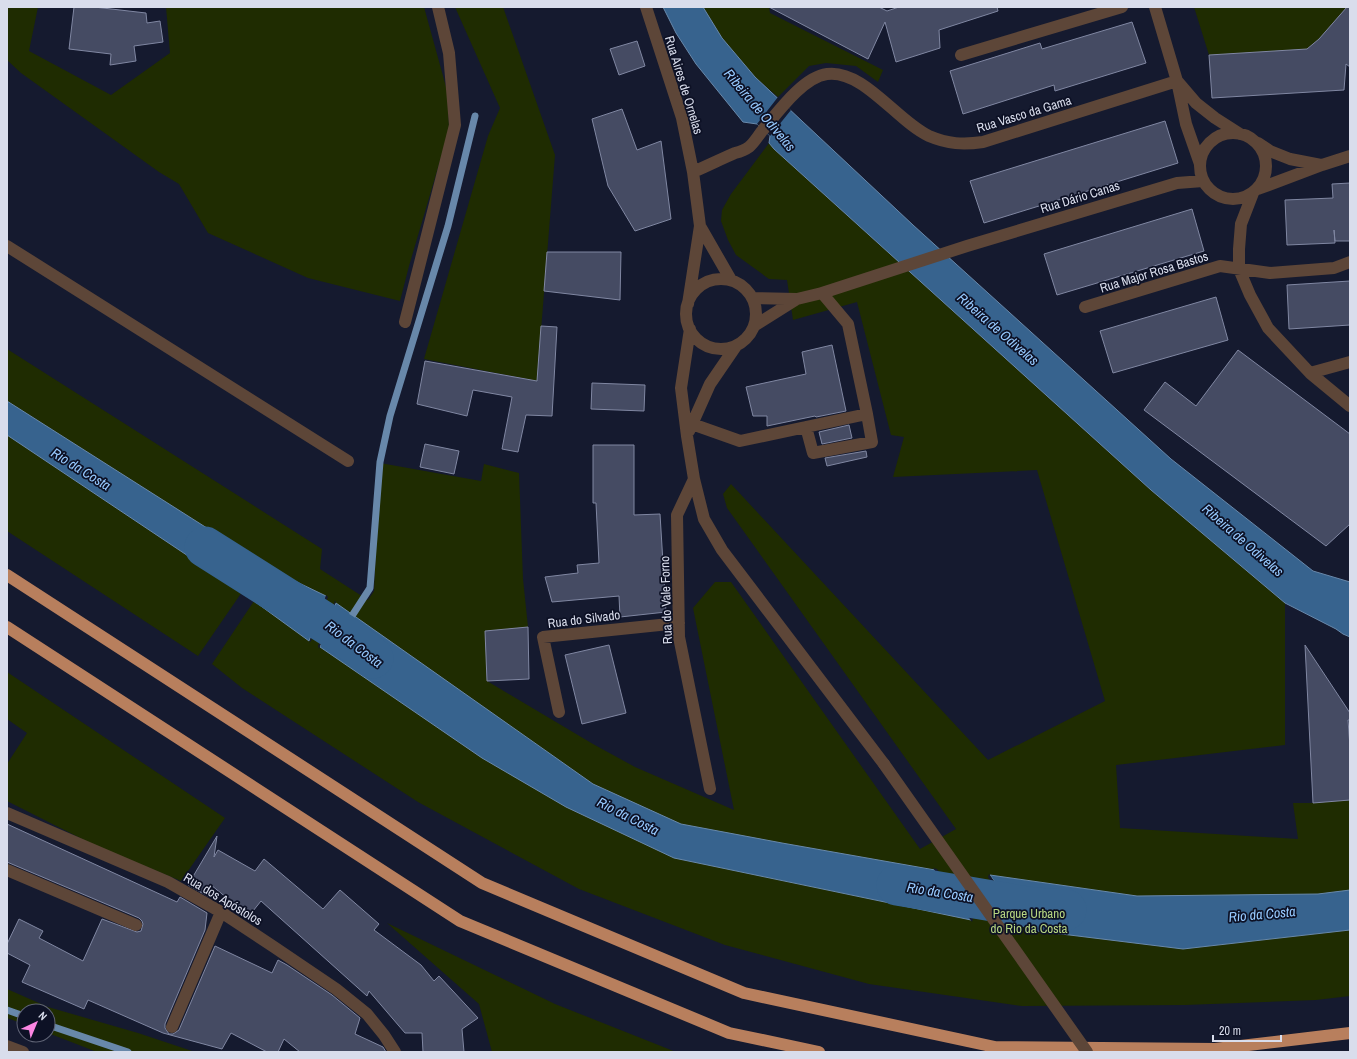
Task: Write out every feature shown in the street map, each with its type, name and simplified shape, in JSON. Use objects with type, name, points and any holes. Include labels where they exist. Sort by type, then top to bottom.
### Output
[{"type":"highway","points":[[7,575],[482,883],[744,993],[995,1047],[1215,1049],[1350,1033]]},
{"type":"highway","points":[[7,627],[460,921],[729,1033],[819,1052]]},
{"type":"street","points":[[405,322],[456,125],[449,53],[438,7]]},
{"type":"street","name":"Rua Aires de Ornelas","points":[[646,7],[682,118],[693,172]]},
{"type":"street","points":[[961,55],[1122,7]]},
{"type":"street","points":[[1155,7],[1177,81],[1186,124],[1200,164]]},
{"type":"street","name":"Rua Vasco da Gama","points":[[693,172],[749,148],[785,104],[802,86],[814,78],[828,74],[842,74],[857,80],[912,126],[929,136],[948,142],[968,145],[983,142],[1177,81]]},
{"type":"street","points":[[1177,81],[1196,103],[1215,118],[1270,151],[1290,159],[1322,165]]},
{"type":"street","points":[[1350,156],[1322,165],[1255,191],[1238,199],[1228,199],[1211,191],[1203,181],[1200,173],[1201,155],[1206,147],[1221,135],[1230,133],[1245,136],[1257,144],[1263,152],[1266,161],[1266,171],[1255,191],[1241,224],[1239,249],[1240,269],[1250,295],[1268,328],[1310,373],[1350,406]]},
{"type":"street","points":[[693,172],[700,226],[686,317],[690,329],[698,340],[710,347],[723,348],[736,346]]},
{"type":"street","name":"Rua Dário Canas","points":[[797,298],[822,293],[967,246],[1176,183],[1203,181]]},
{"type":"street","points":[[700,226],[731,280]]},
{"type":"street","points":[[7,246],[348,461]]},
{"type":"street","name":"Rua Major Rosa Bastos","points":[[1085,307],[1220,266],[1270,273],[1334,268],[1350,262]]},
{"type":"street","points":[[688,304],[694,292],[704,283],[717,279],[731,280],[744,286],[753,298],[756,311],[754,326]]},
{"type":"street","points":[[806,427],[812,453],[872,442],[848,324],[822,293]]},
{"type":"street","points":[[753,298],[797,298]]},
{"type":"street","points":[[687,436],[710,384],[736,346],[747,337],[754,326],[797,298]]},
{"type":"street","points":[[690,329],[681,388],[694,479],[704,520],[722,550],[884,764],[1087,1052]]},
{"type":"street","points":[[1310,373],[1350,362]]},
{"type":"street","points":[[692,424],[740,441],[867,414]]},
{"type":"street","name":"Rua do Vale Forno","points":[[694,479],[677,515],[679,637],[710,789]]},
{"type":"street","name":"Rua do Silvado","points":[[559,712],[543,637],[679,623]]},
{"type":"street","name":"Rua dos Apóstolos","points":[[7,813],[168,882],[221,912],[274,946],[336,989],[367,1014],[395,1052]]},
{"type":"street","points":[[7,870],[136,925]]},
{"type":"street","points":[[172,1027],[221,912]]},
{"type":"street","points":[[7,1046],[23,1052]]},
{"type":"green space","points":[[7,7],[38,7],[29,51],[111,95],[170,53],[166,7],[424,7],[448,94],[449,130],[400,301],[308,278],[208,233],[179,184],[159,172],[21,73],[7,60]]},
{"type":"green space","points":[[455,7],[503,7],[555,155],[537,381],[424,359],[488,136],[500,108]]},
{"type":"green space","points":[[703,7],[769,7],[770,13],[883,70],[878,82],[856,66],[826,63],[809,66],[778,97],[755,77],[722,38]]},
{"type":"green space","points":[[1194,7],[1347,7],[1319,39],[1307,49],[1209,55]]},
{"type":"green space","name":"Parque Urbano do Rio da Costa","points":[[769,143],[1151,490],[1285,603],[1285,745],[1116,765],[1120,828],[1298,839],[1293,803],[1350,800],[1350,996],[1316,1000],[1185,1005],[1022,1006],[869,984],[725,945],[579,889],[418,802],[242,688],[212,664],[254,601],[286,623],[310,589],[274,571],[7,401],[7,349],[322,549],[320,569],[368,600],[374,591],[380,463],[481,481],[484,464],[519,473],[523,579],[528,627],[485,631],[487,681],[593,744],[635,767],[734,810],[693,608],[715,582],[731,582],[920,849],[956,829],[727,508],[723,494],[731,484],[988,760],[1105,701],[1037,470],[893,477],[904,437],[891,435],[857,302],[793,320],[787,280],[769,279],[736,255],[728,240],[721,221],[722,210],[731,194]]},
{"type":"green space","points":[[7,435],[242,592],[198,656],[7,531]]},
{"type":"green space","points":[[7,672],[225,818],[181,881],[94,845],[7,801],[7,764],[27,733],[7,719]]},
{"type":"green space","points":[[387,923],[555,1004],[676,1052],[492,1052],[479,1004]]},
{"type":"green space","points":[[7,989],[39,1003],[16,1003],[16,1021],[7,1018]]},
{"type":"green space","points":[[56,1009],[138,1033],[195,1052],[97,1052],[56,1036]]},
{"type":"water","name":"Ribeira de Odivelas","points":[[663,7],[703,7],[722,38],[755,77],[913,225],[1171,459],[1313,571],[1350,582],[1350,637],[1285,603],[1151,490],[774,149],[769,143],[770,136],[757,124],[743,122],[696,64],[676,33]]},
{"type":"water","points":[[7,401],[262,563],[242,592],[7,435]]},
{"type":"water","points":[[274,571],[326,596],[309,641],[254,601]]},
{"type":"water","points":[[336,603],[593,784],[681,824],[935,870],[971,920],[674,858],[566,807],[482,758],[320,647]]},
{"type":"water","points":[[990,875],[1137,896],[1318,894],[1350,890],[1350,930],[1183,949],[1029,930]]},
{"type":"pier","points":[[778,97],[791,110],[770,136],[757,124]]},
{"type":"pier","points":[[263,561],[264,564],[243,594],[241,594]]},
{"type":"pier","points":[[273,569],[276,569],[253,602],[252,600]]},
{"type":"pier","points":[[326,595],[328,597],[309,643]]},
{"type":"pier","points":[[336,601],[319,649],[318,646]]},
{"type":"pier","points":[[933,868],[937,869],[973,919],[972,922]]},
{"type":"pier","points":[[989,874],[1031,932],[1027,931],[988,877]]},
{"type":"building","points":[[74,7],[94,7],[146,13],[147,23],[160,21],[163,42],[134,46],[136,61],[110,65],[111,54],[69,49]]},
{"type":"building","points":[[769,7],[879,7],[887,11],[899,7],[997,7],[998,11],[939,30],[940,48],[896,62],[885,22],[868,59]]},
{"type":"building","points":[[1347,7],[1350,7],[1350,67],[1346,64],[1344,90],[1212,98],[1209,55],[1307,49],[1319,39]]},
{"type":"building","points":[[1132,22],[1146,63],[1055,91],[1054,85],[963,114],[950,71],[1040,43],[1042,49]]},
{"type":"building","points":[[637,41],[645,66],[619,75],[610,49]]},
{"type":"building","points":[[622,109],[637,150],[661,141],[671,219],[635,231],[608,186],[592,119]]},
{"type":"building","points":[[1165,121],[1178,163],[984,223],[970,181]]},
{"type":"building","points":[[1350,183],[1350,241],[1335,241],[1334,230],[1335,243],[1287,245],[1285,200],[1333,198],[1332,184]]},
{"type":"building","points":[[1192,209],[1204,251],[1057,295],[1044,254]]},
{"type":"building","points":[[547,252],[621,252],[620,300],[544,291]]},
{"type":"building","points":[[1350,281],[1350,325],[1289,329],[1287,285]]},
{"type":"building","points":[[1216,297],[1228,340],[1113,373],[1100,331]]},
{"type":"building","points":[[541,326],[557,327],[552,416],[526,415],[518,452],[502,449],[512,397],[473,390],[467,416],[417,404],[425,361],[537,381]]},
{"type":"building","points":[[832,345],[846,411],[767,426],[767,416],[753,416],[746,387],[806,374],[802,352]]},
{"type":"building","points":[[1238,350],[1350,434],[1350,524],[1326,546],[1144,410],[1165,382],[1196,406]]},
{"type":"building","points":[[592,383],[645,385],[644,411],[591,409]]},
{"type":"building","points":[[849,425],[852,438],[822,444],[819,432]]},
{"type":"building","points":[[425,444],[459,451],[454,474],[420,467]]},
{"type":"building","points":[[593,445],[634,445],[634,515],[660,514],[666,612],[620,617],[619,596],[552,602],[545,577],[578,573],[577,565],[599,563],[596,503],[593,503]]},
{"type":"building","points":[[866,451],[867,457],[827,466],[825,458]]},
{"type":"building","points":[[528,627],[529,679],[487,681],[485,631]]},
{"type":"building","points":[[609,645],[626,713],[582,724],[565,655]]},
{"type":"building","points":[[1305,645],[1350,713],[1350,720],[1348,720],[1350,747],[1350,800],[1313,803]]},
{"type":"building","points":[[7,824],[177,902],[180,897],[207,913],[205,930],[165,1024],[165,1028],[169,1034],[173,1034],[179,1030],[215,946],[272,973],[278,960],[287,965],[332,995],[360,1018],[355,1034],[383,1047],[386,1052],[300,1052],[284,1039],[278,1052],[267,1052],[231,1033],[222,1049],[163,1033],[88,1000],[84,1009],[22,982],[30,965],[7,953],[7,944],[19,919],[43,931],[39,938],[83,961],[102,919],[137,932],[141,931],[143,924],[139,918],[7,862]]},
{"type":"building","points":[[217,836],[214,857],[218,850],[255,871],[264,859],[323,909],[340,890],[379,924],[374,930],[421,965],[434,981],[439,976],[478,1018],[462,1029],[464,1052],[423,1052],[422,1033],[405,1033],[369,991],[367,996],[261,901],[249,916],[211,885],[209,897],[188,885]]},
{"type":"waterway","points":[[348,622],[370,588],[380,462],[390,416],[448,226],[475,116]]},
{"type":"waterway","name":"Rio da Costa","points":[[205,547],[341,633],[373,658]]},
{"type":"waterway","name":"Rio da Costa","points":[[897,885],[1034,908],[1066,910]]},
{"type":"waterway","points":[[7,1010],[16,1013]]},
{"type":"waterway","points":[[56,1028],[128,1052]]}]
